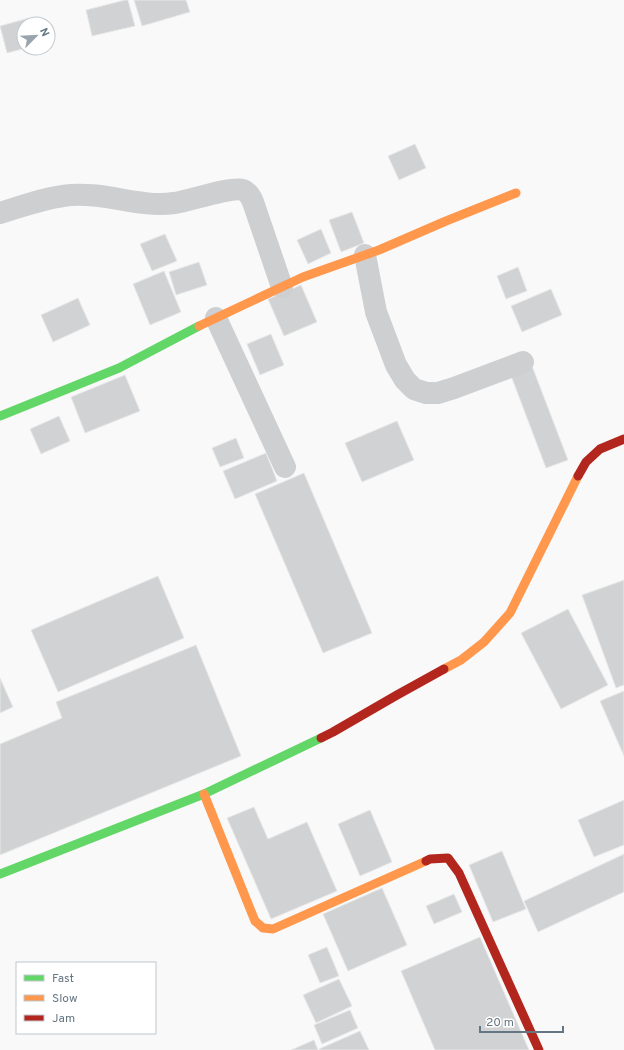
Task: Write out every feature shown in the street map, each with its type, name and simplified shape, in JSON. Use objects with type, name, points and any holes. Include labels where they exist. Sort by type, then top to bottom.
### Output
[{"type":"street","points":[[0,213],[45,200],[70,195],[91,194],[146,203],[165,204],[176,203],[229,191],[245,191],[250,195],[253,202],[282,287]]},
{"type":"street","points":[[0,416],[119,368],[186,332],[303,277],[379,250],[516,193]]},
{"type":"street","points":[[365,255],[376,312],[396,365],[405,380],[414,389],[426,393],[438,393],[523,362]]},
{"type":"street","points":[[216,318],[284,466]]},
{"type":"street","points":[[0,874],[204,794],[333,732],[461,660],[484,642],[510,613],[574,482],[586,462],[600,449],[624,440]]},
{"type":"street","points":[[204,794],[254,921],[263,928],[273,929],[430,859],[448,858],[459,873],[540,1050]]},
{"type":"building","points":[[128,0],[135,26],[92,36],[86,10]]},
{"type":"building","points":[[134,0],[186,0],[190,12],[142,26]]},
{"type":"building","points":[[16,22],[16,51],[7,53],[0,26]]},
{"type":"building","points":[[415,144],[426,168],[399,180],[388,156]]},
{"type":"building","points":[[352,212],[364,243],[341,252],[329,220]]},
{"type":"building","points":[[321,229],[331,253],[308,264],[297,240]]},
{"type":"building","points":[[165,234],[177,261],[152,271],[140,244]]},
{"type":"building","points":[[199,262],[207,285],[176,295],[169,272]]},
{"type":"building","points":[[518,267],[527,291],[506,299],[497,276]]},
{"type":"building","points":[[164,271],[181,312],[150,325],[133,284]]},
{"type":"building","points":[[301,285],[317,322],[284,336],[268,299]]},
{"type":"building","points":[[551,289],[562,315],[522,332],[511,306]]},
{"type":"building","points":[[78,298],[90,325],[53,342],[41,315]]},
{"type":"building","points":[[271,334],[284,365],[260,375],[247,344]]},
{"type":"building","points":[[532,366],[568,460],[546,468],[510,373]]},
{"type":"building","points":[[125,375],[140,411],[85,433],[71,397]]},
{"type":"building","points":[[59,416],[70,441],[41,454],[30,429]]},
{"type":"building","points":[[397,421],[414,460],[362,482],[345,443]]},
{"type":"building","points":[[236,438],[244,458],[220,467],[212,448]]},
{"type":"building","points":[[266,453],[277,481],[235,499],[223,471]]},
{"type":"building","points":[[304,473],[372,633],[323,653],[255,494]]},
{"type":"building","points":[[158,576],[184,638],[58,692],[31,630]]},
{"type":"building","points":[[624,580],[624,685],[616,688],[582,595]]},
{"type":"building","points":[[568,609],[608,685],[561,709],[521,633]]},
{"type":"building","points":[[196,645],[241,756],[0,855],[0,744],[62,718],[56,702]]},
{"type":"building","points":[[0,678],[13,707],[0,713]]},
{"type":"building","points":[[624,691],[624,756],[600,701]]},
{"type":"building","points":[[624,800],[624,845],[594,857],[578,820]]},
{"type":"building","points":[[254,807],[268,839],[307,822],[337,891],[271,919],[227,818]]},
{"type":"building","points":[[370,810],[392,862],[360,876],[338,824]]},
{"type":"building","points":[[502,851],[526,909],[493,922],[469,865]]},
{"type":"building","points":[[624,854],[624,892],[538,932],[524,901]]},
{"type":"building","points":[[382,888],[407,945],[348,971],[323,914]]},
{"type":"building","points":[[454,894],[462,912],[434,924],[426,906]]},
{"type":"building","points":[[480,937],[529,1050],[435,1050],[401,971]]},
{"type":"building","points":[[327,947],[339,976],[320,983],[308,955]]},
{"type":"building","points":[[339,979],[352,1006],[316,1023],[303,995]]},
{"type":"building","points":[[350,1010],[358,1028],[322,1044],[314,1025]]},
{"type":"building","points":[[360,1031],[369,1050],[319,1049]]},
{"type":"building","points":[[314,1040],[318,1050],[291,1050]]},
{"type":"traffic: fast","points":[[0,416],[119,368],[199,326]]},
{"type":"traffic: fast","points":[[0,874],[204,794],[321,738]]},
{"type":"traffic: slow","points":[[199,326],[303,277],[379,250],[516,193]]},
{"type":"traffic: slow","points":[[444,669],[461,660],[484,642],[510,613],[578,476]]},
{"type":"traffic: slow","points":[[204,794],[255,921],[263,928],[273,929],[426,861]]},
{"type":"traffic: jam","points":[[578,476],[586,462],[600,449],[624,439]]},
{"type":"traffic: jam","points":[[321,738],[444,669]]},
{"type":"traffic: jam","points":[[426,861],[430,859],[448,858],[459,873],[539,1050]]}]
